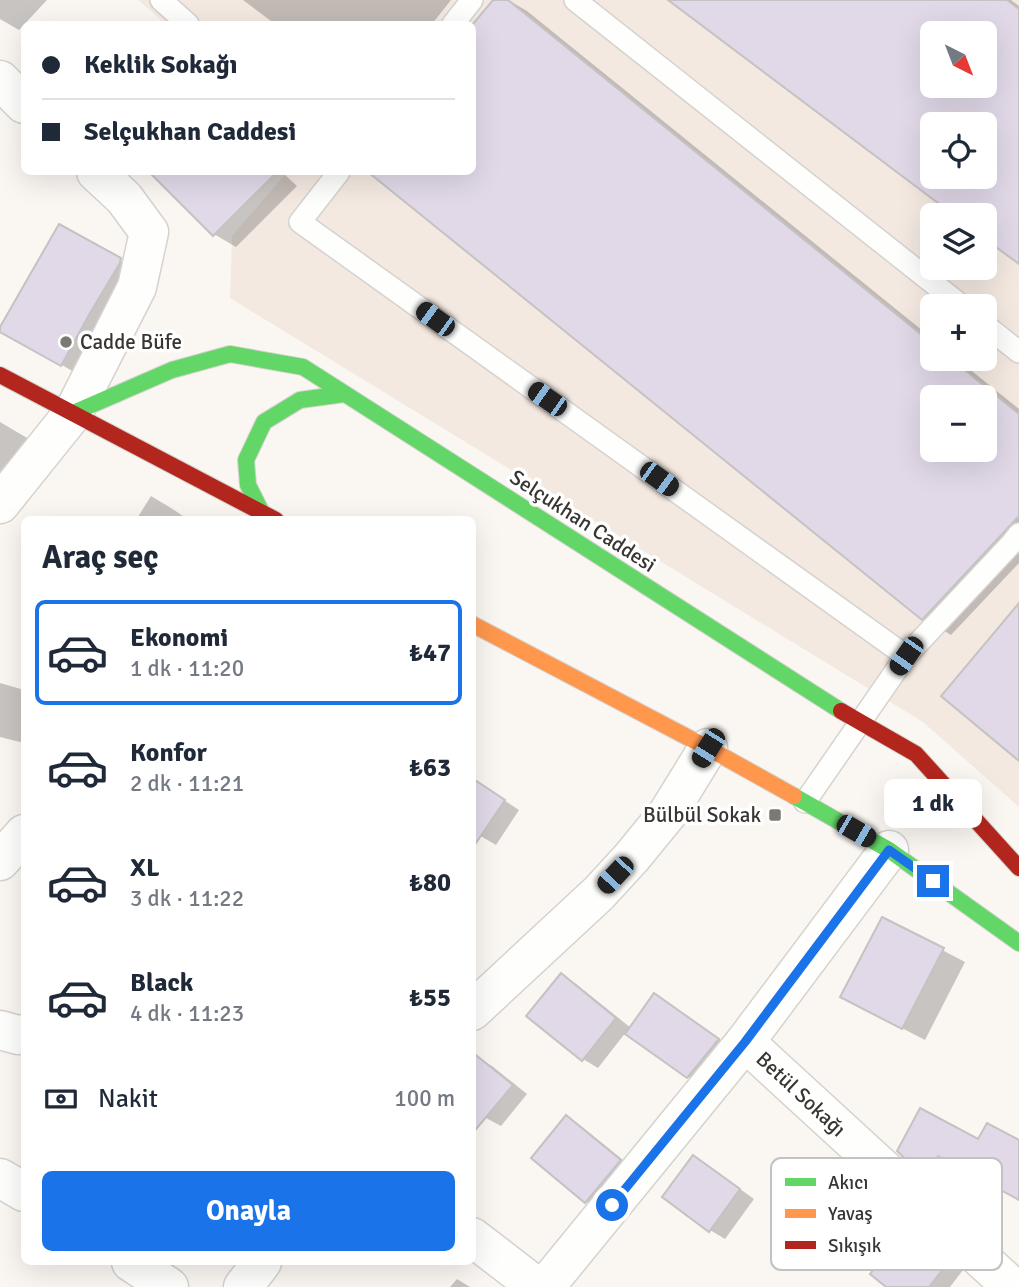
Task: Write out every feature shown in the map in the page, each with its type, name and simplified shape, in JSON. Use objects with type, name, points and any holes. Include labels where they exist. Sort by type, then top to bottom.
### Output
[{"type":"street","points":[[0,504],[73,413],[137,287],[149,232],[124,198],[99,175]]},
{"type":"street","name":"Selçukhan Caddesi","points":[[73,413],[172,370],[230,354],[303,367],[859,723],[916,754],[1019,868]]},
{"type":"street","points":[[0,374],[263,516]]},
{"type":"street","points":[[264,516],[248,485],[246,460],[264,422],[300,400],[344,394]]},
{"type":"street","points":[[477,636],[708,748],[805,802],[889,850],[1019,943]]},
{"type":"street","points":[[476,1007],[583,909],[632,857],[668,813],[708,748]]},
{"type":"street","points":[[0,861],[21,837]]},
{"type":"street","points":[[545,1287],[745,1042],[889,850]]},
{"type":"street","points":[[0,1030],[21,1034]]},
{"type":"street","name":"Betül Sokağı","points":[[745,1042],[871,1158]]},
{"type":"street","points":[[0,1178],[21,1190]]},
{"type":"street","points":[[476,1240],[537,1287]]},
{"type":"street","points":[[136,1265],[170,1287]]},
{"type":"street","points":[[243,1287],[260,1265]]},
{"type":"street","name":"Betül Sokağı","points":[[993,1270],[1012,1287]]},
{"type":"lane","points":[[160,0],[184,21]]},
{"type":"lane","points":[[455,21],[472,0]]},
{"type":"lane","points":[[575,0],[946,294]]},
{"type":"lane","points":[[337,175],[300,222],[906,656]]},
{"type":"lane","points":[[997,335],[1019,352]]},
{"type":"lane","points":[[805,802],[906,656],[1019,534]]},
{"type":"shaded area","points":[[138,0],[1019,0],[1019,807],[923,722],[230,298],[232,236],[284,175],[476,175],[476,21],[162,21]]},
{"type":"building","points":[[493,0],[508,0],[920,333],[920,371],[966,371],[983,385],[920,385],[920,462],[997,462],[997,396],[1019,414],[1019,516],[922,620],[372,175],[476,175],[475,21]]},
{"type":"building","points":[[668,0],[1007,0],[1019,9],[1019,264],[997,248],[997,203],[938,203]]},
{"type":"building","points":[[152,175],[274,175],[213,236]]},
{"type":"building","points":[[59,224],[121,258],[61,366],[0,332],[0,327]]},
{"type":"building","points":[[1019,603],[1019,761],[941,696]]},
{"type":"building","points":[[476,781],[505,800],[476,843]]},
{"type":"building","points":[[882,917],[944,948],[902,1029],[840,997]]},
{"type":"building","points":[[561,973],[616,1018],[582,1061],[526,1016]]},
{"type":"building","points":[[654,993],[719,1039],[687,1078],[625,1034]]},
{"type":"building","points":[[476,1055],[513,1085],[476,1129]]},
{"type":"building","points":[[920,1108],[978,1139],[987,1123],[1019,1140],[1019,1200],[1002,1191],[1002,1158],[904,1158],[897,1151]]},
{"type":"building","points":[[566,1115],[621,1160],[585,1203],[531,1158]]},
{"type":"building","points":[[693,1155],[740,1189],[709,1232],[662,1197]]},
{"type":"building","points":[[873,1270],[942,1270],[929,1287],[886,1287],[870,1274]]},
{"type":"traffic: fast","points":[[73,413],[172,370],[230,354],[303,367],[841,711]]},
{"type":"traffic: fast","points":[[262,513],[248,485],[246,460],[264,422],[300,400],[344,394]]},
{"type":"traffic: fast","points":[[794,796],[889,850],[1019,943]]},
{"type":"traffic: slow","points":[[476,626],[794,796]]},
{"type":"traffic: jam","points":[[0,375],[268,516]]},
{"type":"traffic: jam","points":[[841,711],[916,754],[1019,868]]},
{"type":"place","name":"Cadde Büfe","points":[[66,342]]},
{"type":"place","name":"Bülbül Sokak","points":[[775,815]]},
{"type":"route","points":[[612,1205],[745,1042],[889,850],[933,881]]}]
